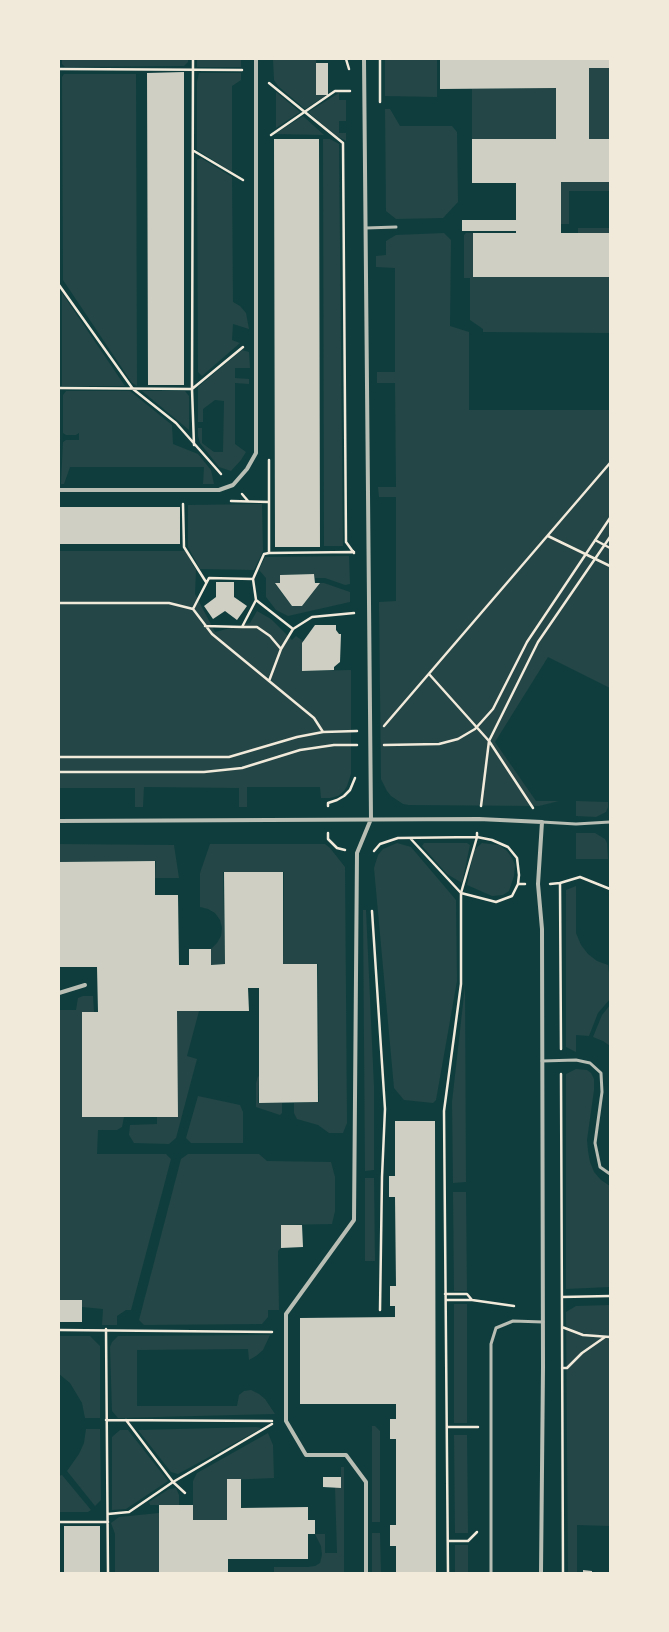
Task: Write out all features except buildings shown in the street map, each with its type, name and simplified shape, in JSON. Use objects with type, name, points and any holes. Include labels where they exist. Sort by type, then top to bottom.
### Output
[{"type":"street","points":[[59,490],[220,490],[233,485],[247,469],[256,453],[256,59]]},
{"type":"street","points":[[364,59],[371,819],[357,852],[354,1220],[286,1314],[286,1421],[306,1455],[346,1455],[366,1482],[366,1573]]},
{"type":"street","points":[[59,821],[479,819],[542,822],[538,884],[542,929],[543,1322],[541,1573]]},
{"type":"street","points":[[59,993],[85,985]]},
{"type":"lane","points":[[366,228],[396,227]]},
{"type":"lane","points":[[542,822],[576,824],[610,822]]},
{"type":"lane","points":[[542,1061],[576,1060],[590,1063],[601,1073],[602,1092],[595,1143],[600,1166],[610,1174]]},
{"type":"lane","points":[[491,1573],[491,1344],[496,1328],[513,1321],[543,1322]]},
{"type":"path","points":[[193,59],[192,389],[194,445]]},
{"type":"path","points":[[59,70],[256,70]]},
{"type":"path","points":[[269,89],[268,82],[343,143],[346,542],[354,552],[354,560]]},
{"type":"path","points":[[268,131],[267,138],[275,131],[335,91],[350,90]]},
{"type":"path","points":[[193,151],[256,188]]},
{"type":"path","points":[[59,285],[133,389],[176,423],[215,469],[248,501]]},
{"type":"path","points":[[59,388],[192,389],[242,346],[257,350]]},
{"type":"path","points":[[269,454],[269,553]]},
{"type":"path","points":[[59,757],[229,757],[297,737],[323,732],[380,730],[610,463]]},
{"type":"path","points":[[183,501],[184,547],[206,582]]},
{"type":"path","points":[[59,772],[204,772],[242,768],[300,750],[334,745],[439,744],[458,739],[477,727],[494,709],[527,642],[610,518]]},
{"type":"path","points":[[548,536],[610,566]]},
{"type":"path","points":[[448,1573],[444,1111],[461,984],[461,893],[477,837],[489,741],[538,642],[610,536]]},
{"type":"path","points":[[595,540],[610,548]]},
{"type":"path","points":[[242,627],[256,600],[253,579],[264,554],[354,552]]},
{"type":"path","points":[[193,609],[209,578],[253,579]]},
{"type":"path","points":[[256,600],[294,629]]},
{"type":"path","points":[[59,603],[169,603],[193,609],[212,634],[314,718],[323,732]]},
{"type":"path","points":[[354,605],[354,621]]},
{"type":"path","points":[[269,681],[281,649],[294,629],[312,617],[354,613]]},
{"type":"path","points":[[205,626],[257,627],[270,636],[281,649]]},
{"type":"path","points":[[429,674],[489,741],[542,822]]},
{"type":"path","points":[[355,726],[356,736]]},
{"type":"path","points":[[356,740],[356,752]]},
{"type":"path","points":[[356,773],[350,790],[337,800],[328,802],[328,839],[337,848],[357,852],[373,852],[380,844],[398,838],[477,837],[492,840],[508,847],[517,858],[519,875],[518,884],[512,896],[496,902],[461,893],[410,838]]},
{"type":"path","points":[[518,884],[560,883],[580,877],[610,889]]},
{"type":"path","points":[[560,883],[563,1573]]},
{"type":"path","points":[[372,906],[386,1109],[382,1177],[380,1310]]},
{"type":"path","points":[[445,1294],[467,1294],[472,1300]]},
{"type":"path","points":[[562,1297],[610,1296]]},
{"type":"path","points":[[446,1300],[472,1300],[529,1308],[562,1309]]},
{"type":"path","points":[[562,1327],[583,1335],[610,1336]]},
{"type":"path","points":[[59,1330],[106,1329],[286,1332]]},
{"type":"path","points":[[106,1329],[108,1573]]},
{"type":"path","points":[[562,1368],[567,1368],[582,1352],[605,1337]]},
{"type":"path","points":[[106,1420],[278,1421],[173,1482],[128,1512],[108,1514]]},
{"type":"path","points":[[126,1420],[173,1482],[185,1494]]},
{"type":"path","points":[[447,1427],[467,1427]]},
{"type":"path","points":[[59,1522],[108,1522]]},
{"type":"path","points":[[448,1541],[468,1541]]},
{"type":"shaded area","points":[[62,59],[188,59],[188,62],[184,66],[65,67],[62,64]]},
{"type":"shaded area","points":[[197,59],[241,59],[241,67],[197,67]]},
{"type":"shaded area","points":[[273,59],[316,59],[316,94],[325,96],[305,109],[278,86],[274,80]]},
{"type":"shaded area","points":[[385,59],[437,59],[437,97],[385,96]]},
{"type":"shaded area","points":[[589,68],[610,68],[610,139],[589,139]]},
{"type":"shaded area","points":[[199,73],[241,73],[241,80],[232,86],[232,172],[197,150],[197,82]]},
{"type":"shaded area","points":[[64,74],[136,74],[137,386],[132,383],[63,280],[62,77]]},
{"type":"shaded area","points":[[556,88],[556,139],[472,139],[472,89]]},
{"type":"shaded area","points":[[276,92],[300,112],[276,128]]},
{"type":"shaded area","points":[[339,93],[339,100],[346,100],[346,121],[339,121],[339,133],[346,133],[346,141],[335,135],[308,112]]},
{"type":"shaded area","points":[[385,109],[390,109],[400,126],[452,126],[457,132],[458,202],[443,218],[396,219],[386,211]]},
{"type":"shaded area","points":[[303,116],[324,135],[275,134]]},
{"type":"shaded area","points":[[323,139],[330,139],[339,144],[343,546],[324,546]]},
{"type":"shaded area","points":[[201,158],[232,177],[233,302],[240,306],[246,313],[249,329],[233,324],[232,340],[240,343],[202,376],[198,372],[197,160]]},
{"type":"shaded area","points":[[561,182],[610,182],[610,191],[569,191],[569,224],[561,224]]},
{"type":"shaded area","points":[[578,228],[610,228],[610,233],[578,233]]},
{"type":"shaded area","points":[[444,233],[451,240],[450,326],[469,332],[469,410],[610,410],[610,688],[548,657],[495,742],[536,801],[559,801],[539,806],[403,804],[391,796],[381,779],[379,602],[396,601],[396,497],[379,497],[378,487],[396,487],[395,383],[377,383],[377,372],[395,372],[395,268],[376,267],[376,256],[386,255],[386,241],[396,235]]},
{"type":"shaded area","points":[[466,233],[473,233],[473,277],[610,277],[610,333],[483,332],[483,329],[470,320],[470,278],[464,278],[464,235]]},
{"type":"shaded area","points":[[62,293],[125,386],[62,386]]},
{"type":"shaded area","points":[[242,350],[249,352],[250,368],[235,368],[235,378],[249,379],[249,384],[235,383],[235,444],[246,452],[231,471],[219,467],[200,443],[198,436],[198,428],[202,428],[202,443],[214,452],[223,452],[224,401],[215,400],[203,409],[203,422],[198,422],[198,387]]},
{"type":"shaded area","points":[[66,391],[130,391],[172,425],[173,444],[198,454],[211,470],[214,484],[203,484],[204,467],[70,467],[64,484],[61,484],[63,442],[66,440],[79,440],[79,433],[76,435],[66,435],[63,433],[63,395]]},
{"type":"shaded area","points":[[142,391],[185,391],[189,396],[189,430]]},
{"type":"shaded area","points":[[262,504],[263,551],[254,570],[200,569],[188,547],[188,505]]},
{"type":"shaded area","points":[[59,551],[186,551],[196,570],[195,594],[215,632],[250,623],[257,611],[271,619],[292,640],[296,636],[303,641],[303,671],[351,670],[351,774],[344,791],[338,796],[321,798],[320,787],[247,787],[247,807],[239,807],[239,788],[144,787],[143,807],[135,807],[135,788],[59,788]]},
{"type":"shaded area","points":[[349,556],[350,584],[345,585],[325,578],[315,578],[314,574],[280,575],[280,583],[275,584],[292,606],[302,606],[320,583],[350,592],[350,602],[288,616],[276,610],[266,597],[266,578],[259,570],[265,557]]},
{"type":"shaded area","points":[[576,801],[608,802],[608,807],[606,812],[596,817],[576,816]]},
{"type":"shaded area","points":[[576,833],[595,833],[605,839],[607,843],[608,859],[576,859]]},
{"type":"shaded area","points":[[397,843],[411,847],[456,900],[457,981],[436,1100],[433,1103],[404,1100],[394,1088],[374,868],[378,855],[383,849]]},
{"type":"shaded area","points":[[424,843],[467,843],[470,845],[462,883],[447,874],[422,846]]},
{"type":"shaded area","points":[[482,843],[499,845],[507,851],[515,865],[514,876],[509,891],[503,895],[492,896],[467,885],[474,850]]},
{"type":"shaded area","points":[[59,844],[174,845],[179,878],[155,878],[156,861],[59,862]]},
{"type":"shaded area","points":[[210,844],[325,844],[345,867],[347,1123],[343,1133],[329,1133],[318,1125],[297,1119],[294,1113],[294,1103],[319,1102],[318,964],[283,964],[284,872],[223,872],[225,964],[211,965],[211,949],[221,936],[222,928],[220,920],[215,913],[200,907],[200,873]]},
{"type":"shaded area","points":[[576,886],[576,933],[581,945],[588,954],[597,961],[608,965],[610,999],[598,1013],[589,1036],[576,1035],[576,1052],[566,1047],[566,890]]},
{"type":"shaded area","points":[[363,910],[366,910],[374,1087],[374,1170],[365,1171]]},
{"type":"shaded area","points":[[465,986],[466,1182],[453,1183],[452,1102]]},
{"type":"shaded area","points":[[83,996],[93,996],[94,1012],[82,1012],[82,1117],[124,1117],[122,1127],[117,1130],[98,1130],[97,1154],[166,1154],[171,1159],[131,1310],[126,1310],[117,1316],[117,1325],[102,1325],[103,1309],[82,1307],[82,1300],[59,1300],[59,1010],[76,1010],[78,998]]},
{"type":"shaded area","points":[[610,1005],[610,1046],[593,1037],[602,1015]]},
{"type":"shaded area","points":[[177,1011],[199,1011],[187,1056],[197,1059],[176,1138],[169,1144],[134,1143],[129,1135],[130,1125],[157,1124],[157,1116]]},
{"type":"shaded area","points":[[576,1069],[587,1070],[591,1073],[594,1079],[594,1090],[587,1140],[590,1162],[594,1172],[601,1180],[610,1186],[610,1287],[566,1289],[566,1074]]},
{"type":"shaded area","points":[[258,1076],[258,1103],[282,1103],[282,1113],[280,1115],[256,1107],[256,1083]]},
{"type":"shaded area","points":[[198,1096],[240,1105],[243,1112],[243,1143],[191,1143],[186,1138]]},
{"type":"shaded area","points":[[188,1154],[259,1154],[267,1161],[331,1162],[335,1177],[335,1211],[332,1224],[281,1225],[281,1248],[278,1251],[279,1310],[268,1310],[268,1317],[262,1324],[144,1325],[139,1320],[181,1159]]},
{"type":"shaded area","points":[[365,1178],[374,1178],[375,1261],[365,1261]]},
{"type":"shaded area","points":[[453,1192],[466,1192],[467,1291],[454,1291]]},
{"type":"shaded area","points":[[454,1304],[467,1304],[467,1423],[454,1423]]},
{"type":"shaded area","points":[[610,1305],[610,1526],[577,1525],[577,1573],[568,1573],[566,1312],[576,1306]]},
{"type":"shaded area","points":[[270,1335],[263,1350],[249,1360],[248,1349],[137,1350],[137,1406],[237,1406],[239,1395],[244,1391],[251,1390],[265,1399],[275,1414],[118,1418],[112,1411],[110,1347],[112,1342],[118,1336]]},
{"type":"shaded area","points":[[59,1336],[90,1336],[100,1346],[100,1418],[85,1418],[82,1403],[70,1383],[59,1374]]},
{"type":"shaded area","points":[[372,1426],[375,1426],[380,1431],[380,1522],[372,1522]]},
{"type":"shaded area","points":[[262,1428],[178,1474],[171,1472],[138,1430]]},
{"type":"shaded area","points":[[86,1429],[100,1429],[101,1500],[95,1506],[67,1471],[79,1454],[84,1443]]},
{"type":"shaded area","points":[[120,1430],[128,1430],[168,1481],[126,1509],[112,1510],[112,1437]]},
{"type":"shaded area","points":[[268,1433],[273,1445],[274,1478],[227,1480],[227,1520],[193,1520],[193,1481],[197,1473]]},
{"type":"shaded area","points":[[454,1435],[467,1435],[468,1533],[455,1533]]},
{"type":"shaded area","points":[[341,1467],[344,1467],[344,1573],[274,1573],[274,1567],[308,1567],[315,1566],[320,1563],[322,1555],[321,1546],[315,1534],[325,1534],[325,1553],[337,1553],[335,1487],[341,1487]]},
{"type":"shaded area","points":[[62,1475],[91,1510],[88,1512],[59,1512],[59,1476]]},
{"type":"shaded area","points":[[176,1488],[179,1495],[179,1505],[150,1505],[149,1502],[169,1489]]},
{"type":"shaded area","points":[[159,1513],[159,1573],[115,1573],[115,1534],[111,1523],[119,1517]]},
{"type":"shaded area","points":[[372,1533],[380,1533],[381,1573],[372,1573]]},
{"type":"shaded area","points":[[455,1545],[468,1545],[468,1573],[455,1573]]}]
